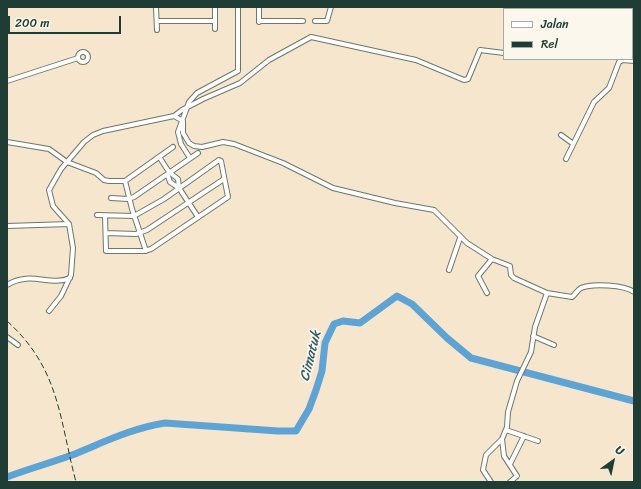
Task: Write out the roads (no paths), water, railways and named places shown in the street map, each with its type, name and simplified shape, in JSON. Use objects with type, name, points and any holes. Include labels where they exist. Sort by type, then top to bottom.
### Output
[{"type":"street","points":[[156,7],[157,30]]},
{"type":"street","points":[[215,7],[215,29]]},
{"type":"street","points":[[238,7],[238,71],[197,93],[186,107],[183,121],[183,133],[193,146],[202,147],[223,142],[234,144],[284,163],[333,188],[395,203],[430,208],[441,216],[460,238],[492,259],[510,266],[511,275],[514,278],[547,293],[572,297],[580,288],[594,286],[624,288],[634,292]]},
{"type":"street","points":[[259,7],[259,22],[303,21]]},
{"type":"street","points":[[315,21],[327,21],[331,7]]},
{"type":"street","points":[[156,21],[215,21]]},
{"type":"street","points":[[49,311],[62,296],[70,278],[73,265],[73,248],[69,224],[53,206],[49,192],[52,182],[67,162],[84,142],[98,133],[174,116],[186,107],[236,85],[269,60],[311,37],[416,60],[464,80],[468,79],[480,50],[503,53]]},
{"type":"street","points":[[7,81],[78,58]]},
{"type":"street","points":[[566,159],[572,143],[598,97],[609,88],[618,64],[622,60]]},
{"type":"street","points":[[174,116],[183,121]]},
{"type":"street","points":[[183,121],[178,128],[178,136],[190,158]]},
{"type":"street","points":[[561,136],[572,143]]},
{"type":"street","points":[[7,142],[49,149],[67,162],[96,173],[106,181],[126,181],[160,158],[173,147]]},
{"type":"street","points":[[111,198],[129,198],[142,192],[198,153]]},
{"type":"street","points":[[160,158],[170,172],[178,179],[179,188],[198,217]]},
{"type":"street","points":[[97,215],[134,216],[179,188],[219,160],[228,197],[146,251],[106,251],[105,216]]},
{"type":"street","points":[[170,172],[168,176],[170,182],[179,188]]},
{"type":"street","points":[[106,232],[140,233],[224,179]]},
{"type":"street","points":[[126,181],[134,216],[146,251]]},
{"type":"street","points":[[7,226],[69,224]]},
{"type":"street","points":[[449,270],[455,258],[457,244],[460,238]]},
{"type":"street","points":[[486,293],[478,276],[492,259]]},
{"type":"street","points":[[7,285],[23,278],[59,280],[70,278]]},
{"type":"street","points":[[491,482],[483,470],[485,457],[502,439],[506,430],[508,412],[517,381],[533,347],[533,336],[547,293]]},
{"type":"street","points":[[7,336],[18,345]]},
{"type":"street","points":[[533,336],[554,345]]},
{"type":"street","points":[[506,430],[538,441]]},
{"type":"street","points":[[510,464],[524,436]]},
{"type":"street","points":[[502,439],[503,454],[510,464],[517,480],[510,482]]},
{"type":"waterway","name":"Cimatuk","points":[[7,477],[72,455],[129,432],[165,423],[296,431],[309,409],[316,390],[322,371],[325,343],[334,324],[343,321],[360,323],[397,296],[412,304],[447,338],[471,358],[634,401]]},
{"type":"railway","points":[[7,321],[38,357],[48,376],[61,416],[76,482]]}]
